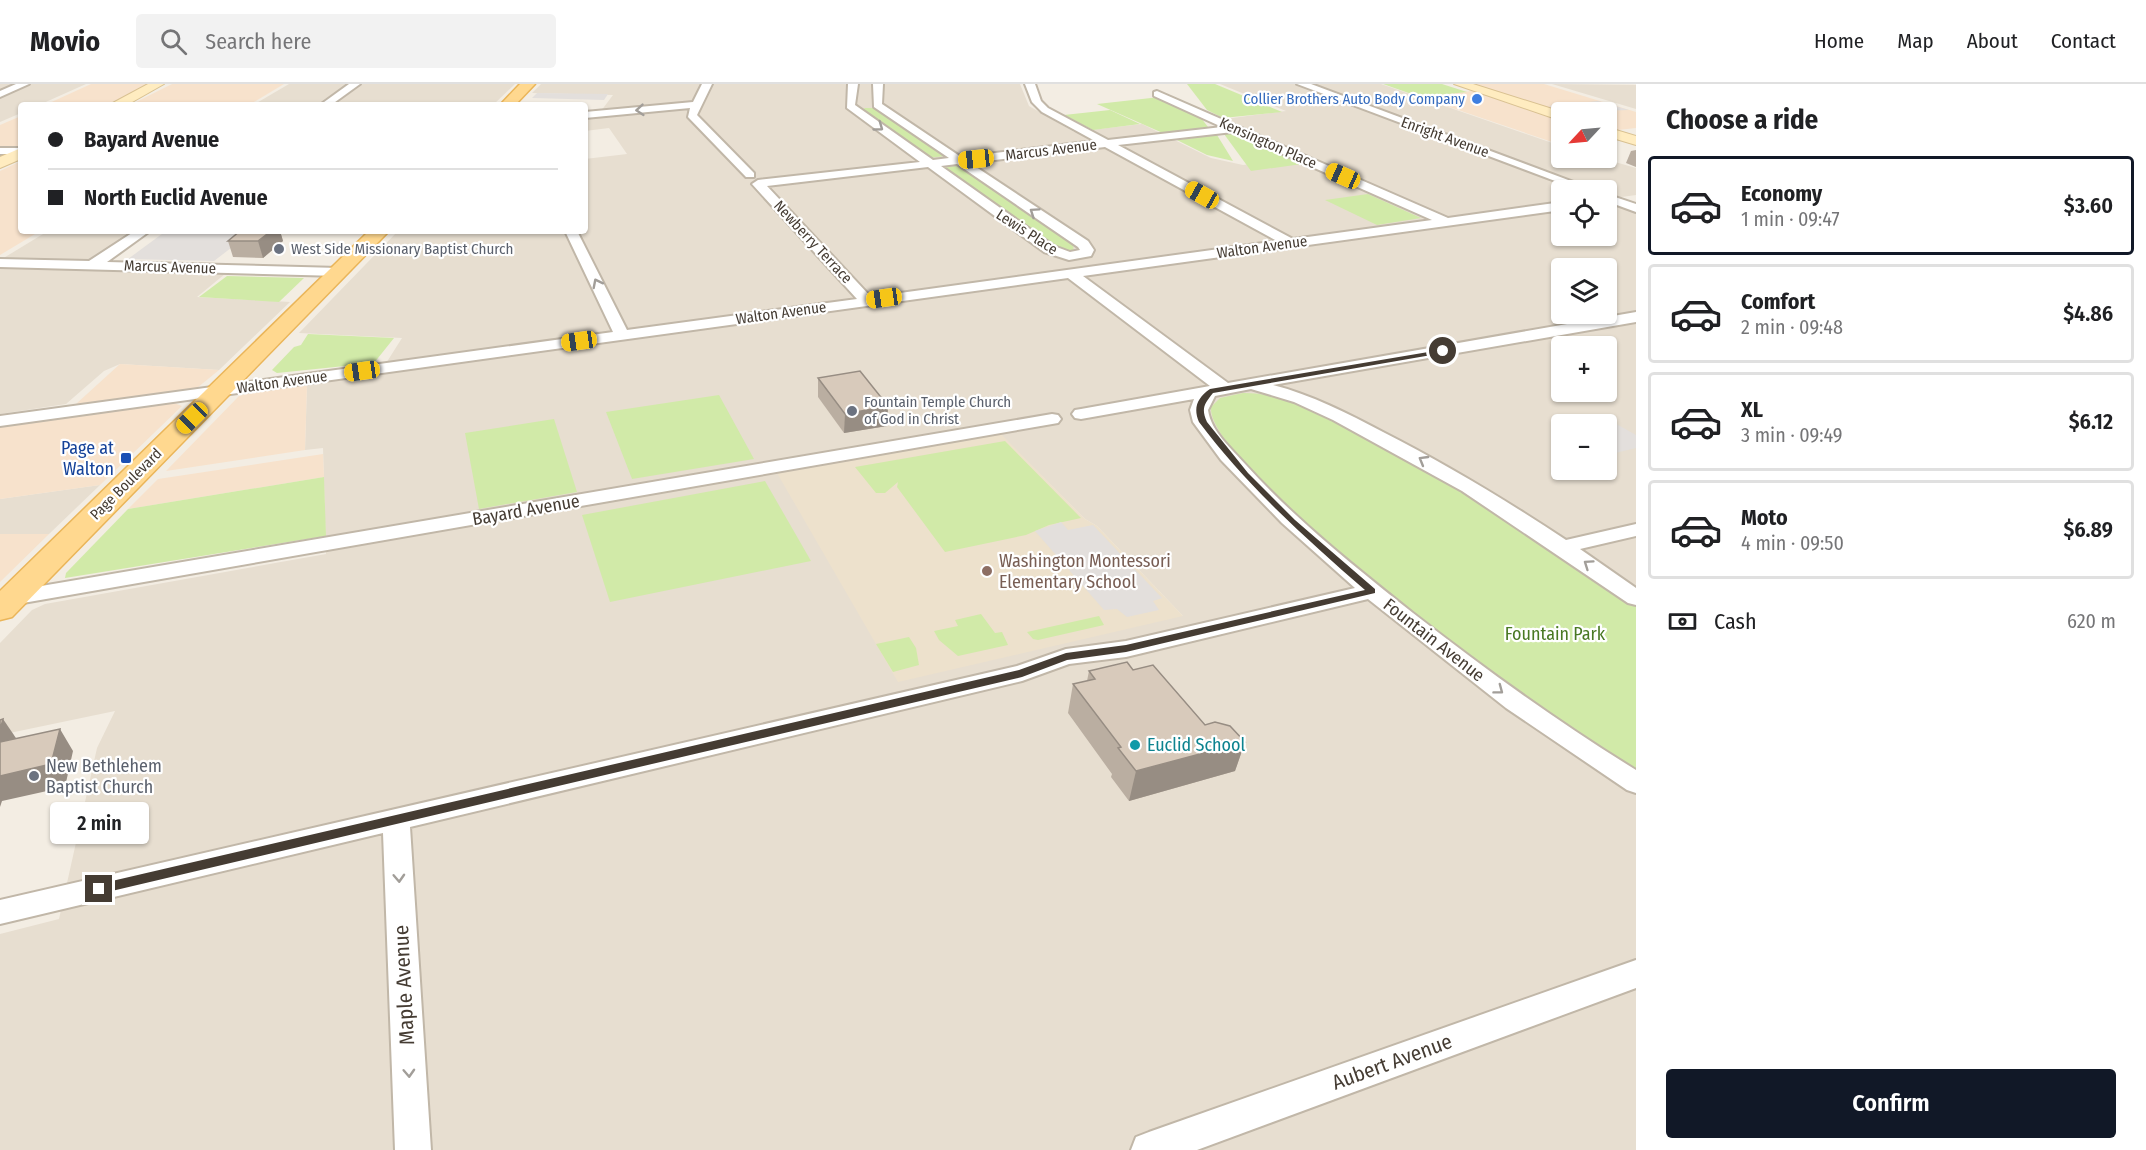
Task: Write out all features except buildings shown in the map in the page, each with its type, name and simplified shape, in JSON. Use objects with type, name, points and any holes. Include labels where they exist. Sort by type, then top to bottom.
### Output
[{"type":"main road","points":[[122,102],[158,84]]},
{"type":"main road","points":[[510,102],[528,84]]},
{"type":"main road","points":[[1460,84],[1551,113]]},
{"type":"main road","points":[[1617,135],[1636,141]]},
{"type":"main road","points":[[0,163],[18,154]]},
{"type":"main road","name":"Page Boulevard","points":[[4,603],[377,234]]},
{"type":"street","points":[[0,94],[24,84]]},
{"type":"street","points":[[329,102],[355,84]]},
{"type":"street","points":[[588,115],[696,105],[707,84]]},
{"type":"street","points":[[853,84],[850,106],[877,105],[878,84]]},
{"type":"street","points":[[1030,84],[1040,107],[1290,243]]},
{"type":"street","name":"Enright Avenue","points":[[1302,84],[1562,180]]},
{"type":"street","name":"Kensington Place","points":[[1157,94],[1445,221]]},
{"type":"street","name":"Newberry Terrace","points":[[696,105],[692,115],[867,301]]},
{"type":"street","name":"Lewis Place","points":[[850,106],[1049,249],[1069,256],[1086,253],[1087,250],[1083,244],[877,105]]},
{"type":"street","name":"Marcus Avenue","points":[[754,180],[931,164],[1237,129]]},
{"type":"street","points":[[0,151],[18,152]]},
{"type":"street","points":[[1617,197],[1636,195]]},
{"type":"street","points":[[1617,201],[1636,208]]},
{"type":"street","name":"Walton Avenue","points":[[0,421],[1551,207]]},
{"type":"street","points":[[93,265],[140,234]]},
{"type":"street","points":[[572,234],[622,335]]},
{"type":"street","name":"Marcus Avenue","points":[[2,264],[339,272]]},
{"type":"street","points":[[1070,273],[1225,389],[1293,395],[1351,423],[1459,481],[1563,547],[1636,598]]},
{"type":"street","points":[[1081,414],[1636,317]]},
{"type":"street","name":"Fountain Avenue","points":[[1225,389],[1200,403],[1199,412],[1220,445],[1292,522],[1372,591],[1504,694],[1636,783]]},
{"type":"street","name":"Bayard Avenue","points":[[4,603],[1052,419]]},
{"type":"street","points":[[1563,547],[1636,530]]},
{"type":"street","points":[[0,912],[1022,673],[1058,672],[1093,665],[1126,649],[1372,591]]},
{"type":"street","name":"Maple Avenue","points":[[396,819],[413,1150]]},
{"type":"street","name":"Aubert Avenue","points":[[1149,1150],[1636,974]]},
{"type":"shaded area","points":[[0,84],[86,84],[46,102],[18,102],[18,114],[0,122]]},
{"type":"shaded area","points":[[91,84],[149,84],[112,102],[52,102]]},
{"type":"shaded area","points":[[172,84],[284,84],[254,102],[136,102]]},
{"type":"shaded area","points":[[289,84],[515,84],[496,102],[258,102]]},
{"type":"shaded area","points":[[541,84],[1020,84],[1029,106],[1074,132],[1142,124],[1211,158],[1243,165],[1301,158],[1217,120],[1286,111],[1220,84],[1381,84],[1551,143],[1551,168],[1617,168],[1617,163],[1636,168],[1636,195],[1617,198],[1617,180],[1551,180],[1551,207],[383,368],[402,338],[299,333],[395,234],[588,234],[588,159],[627,154],[609,128],[588,131],[588,114],[601,111],[613,95],[532,93]]},
{"type":"shaded area","points":[[1473,84],[1544,84],[1603,102],[1551,102],[1551,109]]},
{"type":"shaded area","points":[[1552,84],[1636,85],[1636,109]]},
{"type":"shaded area","points":[[1472,91],[1551,118],[1551,142],[1420,97]]},
{"type":"shaded area","points":[[537,93],[608,94],[604,100],[532,98]]},
{"type":"shaded area","points":[[1617,106],[1636,112],[1636,128],[1618,130]]},
{"type":"shaded area","points":[[1617,107],[1629,110],[1617,110]]},
{"type":"shaded area","points":[[18,117],[18,147],[0,148],[0,125]]},
{"type":"shaded area","points":[[18,162],[18,234],[35,234],[0,255],[0,171]]},
{"type":"shaded area","points":[[1617,206],[1636,212],[1636,1150],[0,1150],[0,934],[59,919],[97,748],[115,711],[0,735],[0,643],[32,610],[45,604],[326,554],[323,448],[305,450],[307,384],[1551,210],[1551,246],[1617,246]],"holes":[[[1001,435],[1085,519],[1097,526],[1183,616],[778,473]]]},
{"type":"shaded area","points":[[43,234],[126,234],[87,260],[2,259]]},
{"type":"shaded area","points":[[162,234],[249,234],[214,261],[128,259]]},
{"type":"shaded area","points":[[7,263],[231,269],[197,297],[290,302],[219,370],[120,364],[104,371],[66,404],[0,414],[0,268]]},
{"type":"shaded area","points":[[120,364],[219,370],[197,388],[76,404]]},
{"type":"shaded area","points":[[307,384],[305,450],[166,471],[239,396],[256,391]]},
{"type":"shaded area","points":[[174,403],[182,406],[100,485],[0,499],[0,427]]},
{"type":"shaded area","points":[[1617,424],[1636,435],[1636,448],[1617,453]]},
{"type":"shaded area","name":"Washington Montessori Elementary School","points":[[1001,434],[1085,519],[1097,526],[1183,616],[898,682],[777,473]]},
{"type":"shaded area","points":[[323,454],[324,477],[128,509],[158,479]]},
{"type":"shaded area","points":[[100,485],[49,534],[0,534],[0,499]]},
{"type":"shaded area","points":[[1061,522],[1068,530],[1093,525],[1162,598],[1153,601],[1159,610],[1127,617],[1117,609],[1104,610],[1035,531]]},
{"type":"shaded area","points":[[0,534],[49,534],[0,582]]},
{"type":"green space","points":[[1187,84],[1215,84],[1282,112],[1223,118],[1207,110]]},
{"type":"green space","points":[[1383,84],[1442,84],[1467,92],[1420,97]]},
{"type":"green space","points":[[1160,97],[1198,114],[1208,127],[1165,134],[1097,104]]},
{"type":"green space","points":[[877,108],[945,156],[928,158],[861,110]]},
{"type":"green space","points":[[1110,110],[1140,124],[1093,130],[1064,115]]},
{"type":"green space","points":[[1235,133],[1302,164],[1251,171],[1224,134]]},
{"type":"green space","points":[[1217,135],[1233,161],[1207,155],[1177,140]]},
{"type":"green space","points":[[962,167],[1073,244],[1074,254],[1058,250],[943,168]]},
{"type":"green space","points":[[1368,194],[1421,218],[1377,225],[1325,200]]},
{"type":"green space","points":[[227,276],[304,278],[279,302],[199,297]]},
{"type":"green space","points":[[308,334],[394,338],[374,363],[277,373],[272,370],[294,347],[301,345]]},
{"type":"green space","name":"Fountain Park","points":[[1243,393],[1275,397],[1305,406],[1398,454],[1502,516],[1636,607],[1636,771],[1560,722],[1487,670],[1395,598],[1291,510],[1249,468],[1220,433],[1211,407],[1220,398]]},
{"type":"green space","points":[[719,395],[754,459],[632,479],[606,412]]},
{"type":"green space","points":[[554,419],[577,492],[479,509],[465,433]]},
{"type":"green space","points":[[1005,441],[1081,518],[1049,525],[1026,535],[945,552],[897,487],[898,482],[885,493],[876,493],[855,467]]},
{"type":"green space","points":[[324,477],[326,536],[65,578],[66,573],[128,509]]},
{"type":"green space","points":[[765,481],[811,561],[610,602],[582,515]]},
{"type":"green space","points":[[981,614],[995,633],[1002,632],[1008,645],[958,656],[939,640],[934,631],[958,626],[955,620]]},
{"type":"green space","points":[[1099,616],[1104,625],[1038,640],[1033,639],[1027,632]]},
{"type":"green space","points":[[909,637],[916,648],[919,665],[893,672],[876,644]]},
{"type":"place","name":"Collier Brothers Auto Body Company","points":[[1477,99]]},
{"type":"place","name":"West Side Missionary Baptist Church","points":[[279,249]]},
{"type":"place","name":"Fountain Temple Church of God in Christ","points":[[852,411]]},
{"type":"place","name":"Page at Walton","points":[[126,458]]},
{"type":"place","name":"Washington Montessori Elementary School","points":[[987,571]]},
{"type":"place","name":"Euclid School","points":[[1135,745]]},
{"type":"place","name":"New Bethlehem Baptist Church","points":[[34,776]]},
{"type":"route","points":[[99,889],[1022,673],[1083,653],[1126,649],[1372,591],[1292,522],[1245,475],[1203,422],[1199,412],[1200,403],[1210,392],[1443,351]]}]
